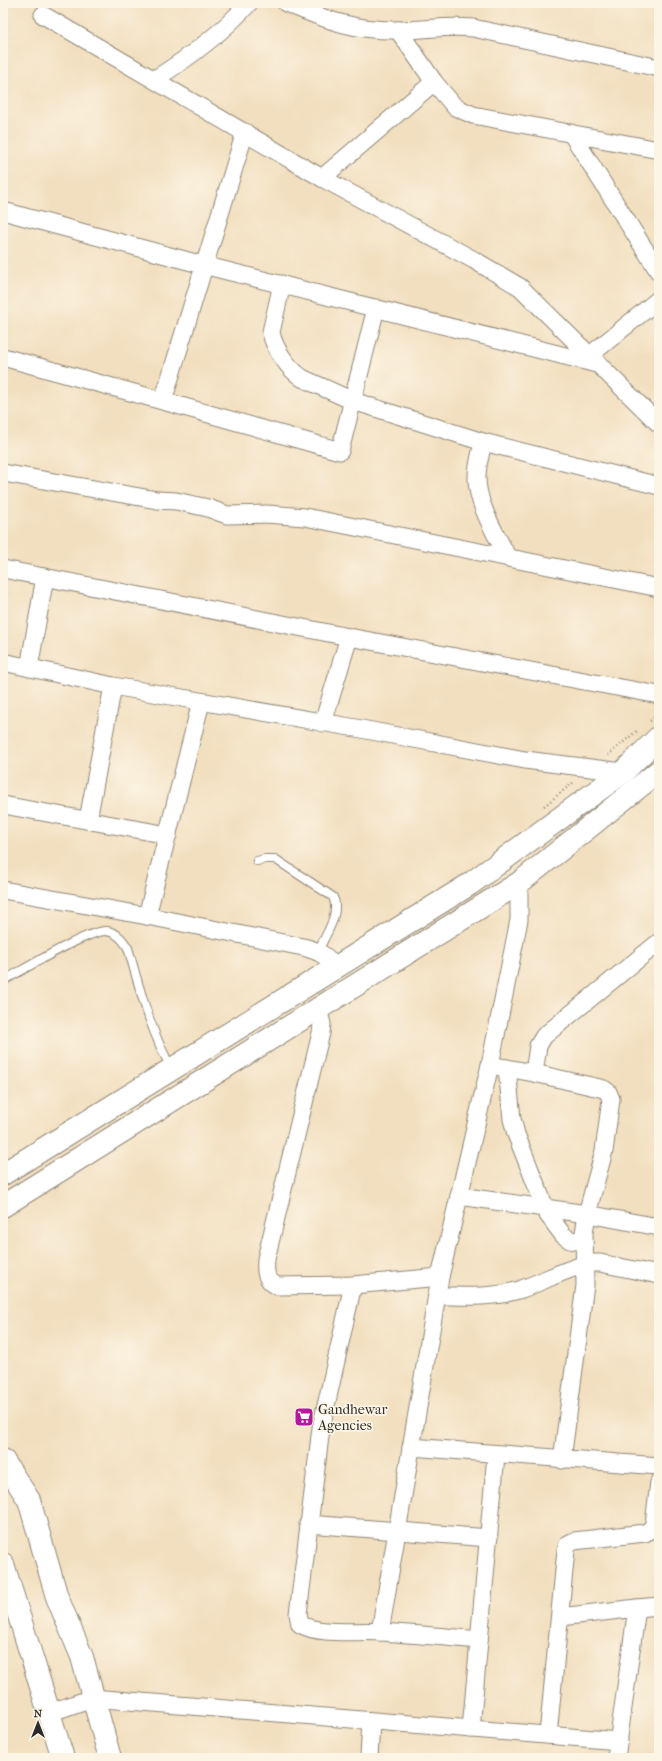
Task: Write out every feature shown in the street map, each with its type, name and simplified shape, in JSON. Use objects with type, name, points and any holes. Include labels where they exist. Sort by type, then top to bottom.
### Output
[{"type":"main road","points":[[5,1169],[172,1069],[470,884],[623,772],[659,737]]},
{"type":"main road","points":[[3,1206],[519,883],[659,770]]},
{"type":"main road","points":[[3,1460],[29,1500],[57,1596],[82,1657],[92,1698],[110,1758]]},
{"type":"main road","points":[[3,1564],[63,1758]]},
{"type":"street","points":[[155,79],[191,57],[233,21],[249,3]]},
{"type":"street","points":[[286,3],[322,19],[356,28],[398,30],[460,26],[659,68]]},
{"type":"street","points":[[43,15],[155,79],[322,178],[474,260],[520,287],[659,424]]},
{"type":"street","points":[[398,30],[434,82],[455,107],[462,111],[473,115],[659,150]]},
{"type":"street","points":[[322,178],[434,82]]},
{"type":"street","points":[[163,400],[203,265],[245,132]]},
{"type":"street","points":[[571,133],[659,272]]},
{"type":"street","points":[[3,210],[203,265],[593,360]]},
{"type":"street","points":[[282,284],[271,332],[272,340],[296,374],[353,401],[483,442],[659,486]]},
{"type":"street","points":[[593,360],[659,299]]},
{"type":"street","points":[[3,357],[163,400],[340,451],[376,308]]},
{"type":"street","points":[[483,442],[477,476],[478,492],[508,558]]},
{"type":"street","points":[[3,473],[157,500],[176,501],[227,514],[267,514],[305,517],[659,588]]},
{"type":"street","points":[[3,569],[349,637],[659,695]]},
{"type":"street","points":[[29,668],[45,577]]},
{"type":"street","points":[[324,723],[349,637]]},
{"type":"street","points":[[3,662],[113,686],[525,760],[623,772]]},
{"type":"street","points":[[88,820],[113,686]]},
{"type":"street","points":[[147,916],[201,702]]},
{"type":"street","points":[[3,805],[168,835]]},
{"type":"street","points":[[380,1632],[440,1277],[490,1065],[519,920],[519,883]]},
{"type":"street","points":[[3,890],[147,916],[318,951],[329,958],[336,968]]},
{"type":"street","points":[[534,1073],[538,1046],[544,1036],[659,942]]},
{"type":"street","points":[[318,1008],[322,1024],[321,1033],[266,1259],[267,1277],[270,1283],[277,1286],[353,1285],[440,1277]]},
{"type":"street","points":[[490,1065],[534,1073],[604,1089],[608,1092],[611,1099],[604,1151],[587,1214],[584,1242],[585,1285],[562,1460]]},
{"type":"street","points":[[507,1068],[512,1119],[516,1134],[548,1215],[563,1235],[570,1240],[584,1242]]},
{"type":"street","points":[[459,1196],[587,1214],[659,1228]]},
{"type":"street","points":[[437,1296],[482,1296],[502,1294],[519,1290],[585,1264],[600,1263],[659,1275]]},
{"type":"street","points":[[353,1285],[321,1428],[298,1614],[300,1624],[307,1628],[318,1630],[380,1632],[479,1640]]},
{"type":"street","points":[[411,1447],[496,1455],[659,1466]]},
{"type":"street","points":[[471,1729],[496,1455]]},
{"type":"street","points":[[548,1735],[566,1550],[568,1544],[574,1541],[645,1533],[651,1529],[654,1524],[659,1482]]},
{"type":"street","points":[[308,1524],[489,1538]]},
{"type":"street","points":[[560,1617],[659,1606]]},
{"type":"street","points":[[616,1758],[637,1608]]},
{"type":"street","points":[[49,1713],[92,1698],[619,1741]]},
{"type":"street","points":[[369,1758],[371,1721]]},
{"type":"lane","points":[[257,861],[275,859],[333,897],[336,903],[335,912],[318,951]]},
{"type":"lane","points":[[3,981],[88,934],[107,931],[116,934],[122,939],[128,948],[150,1022],[158,1042],[172,1069]]},
{"type":"place","name":"Gandhewar Agencies","points":[[304,1417]]}]
